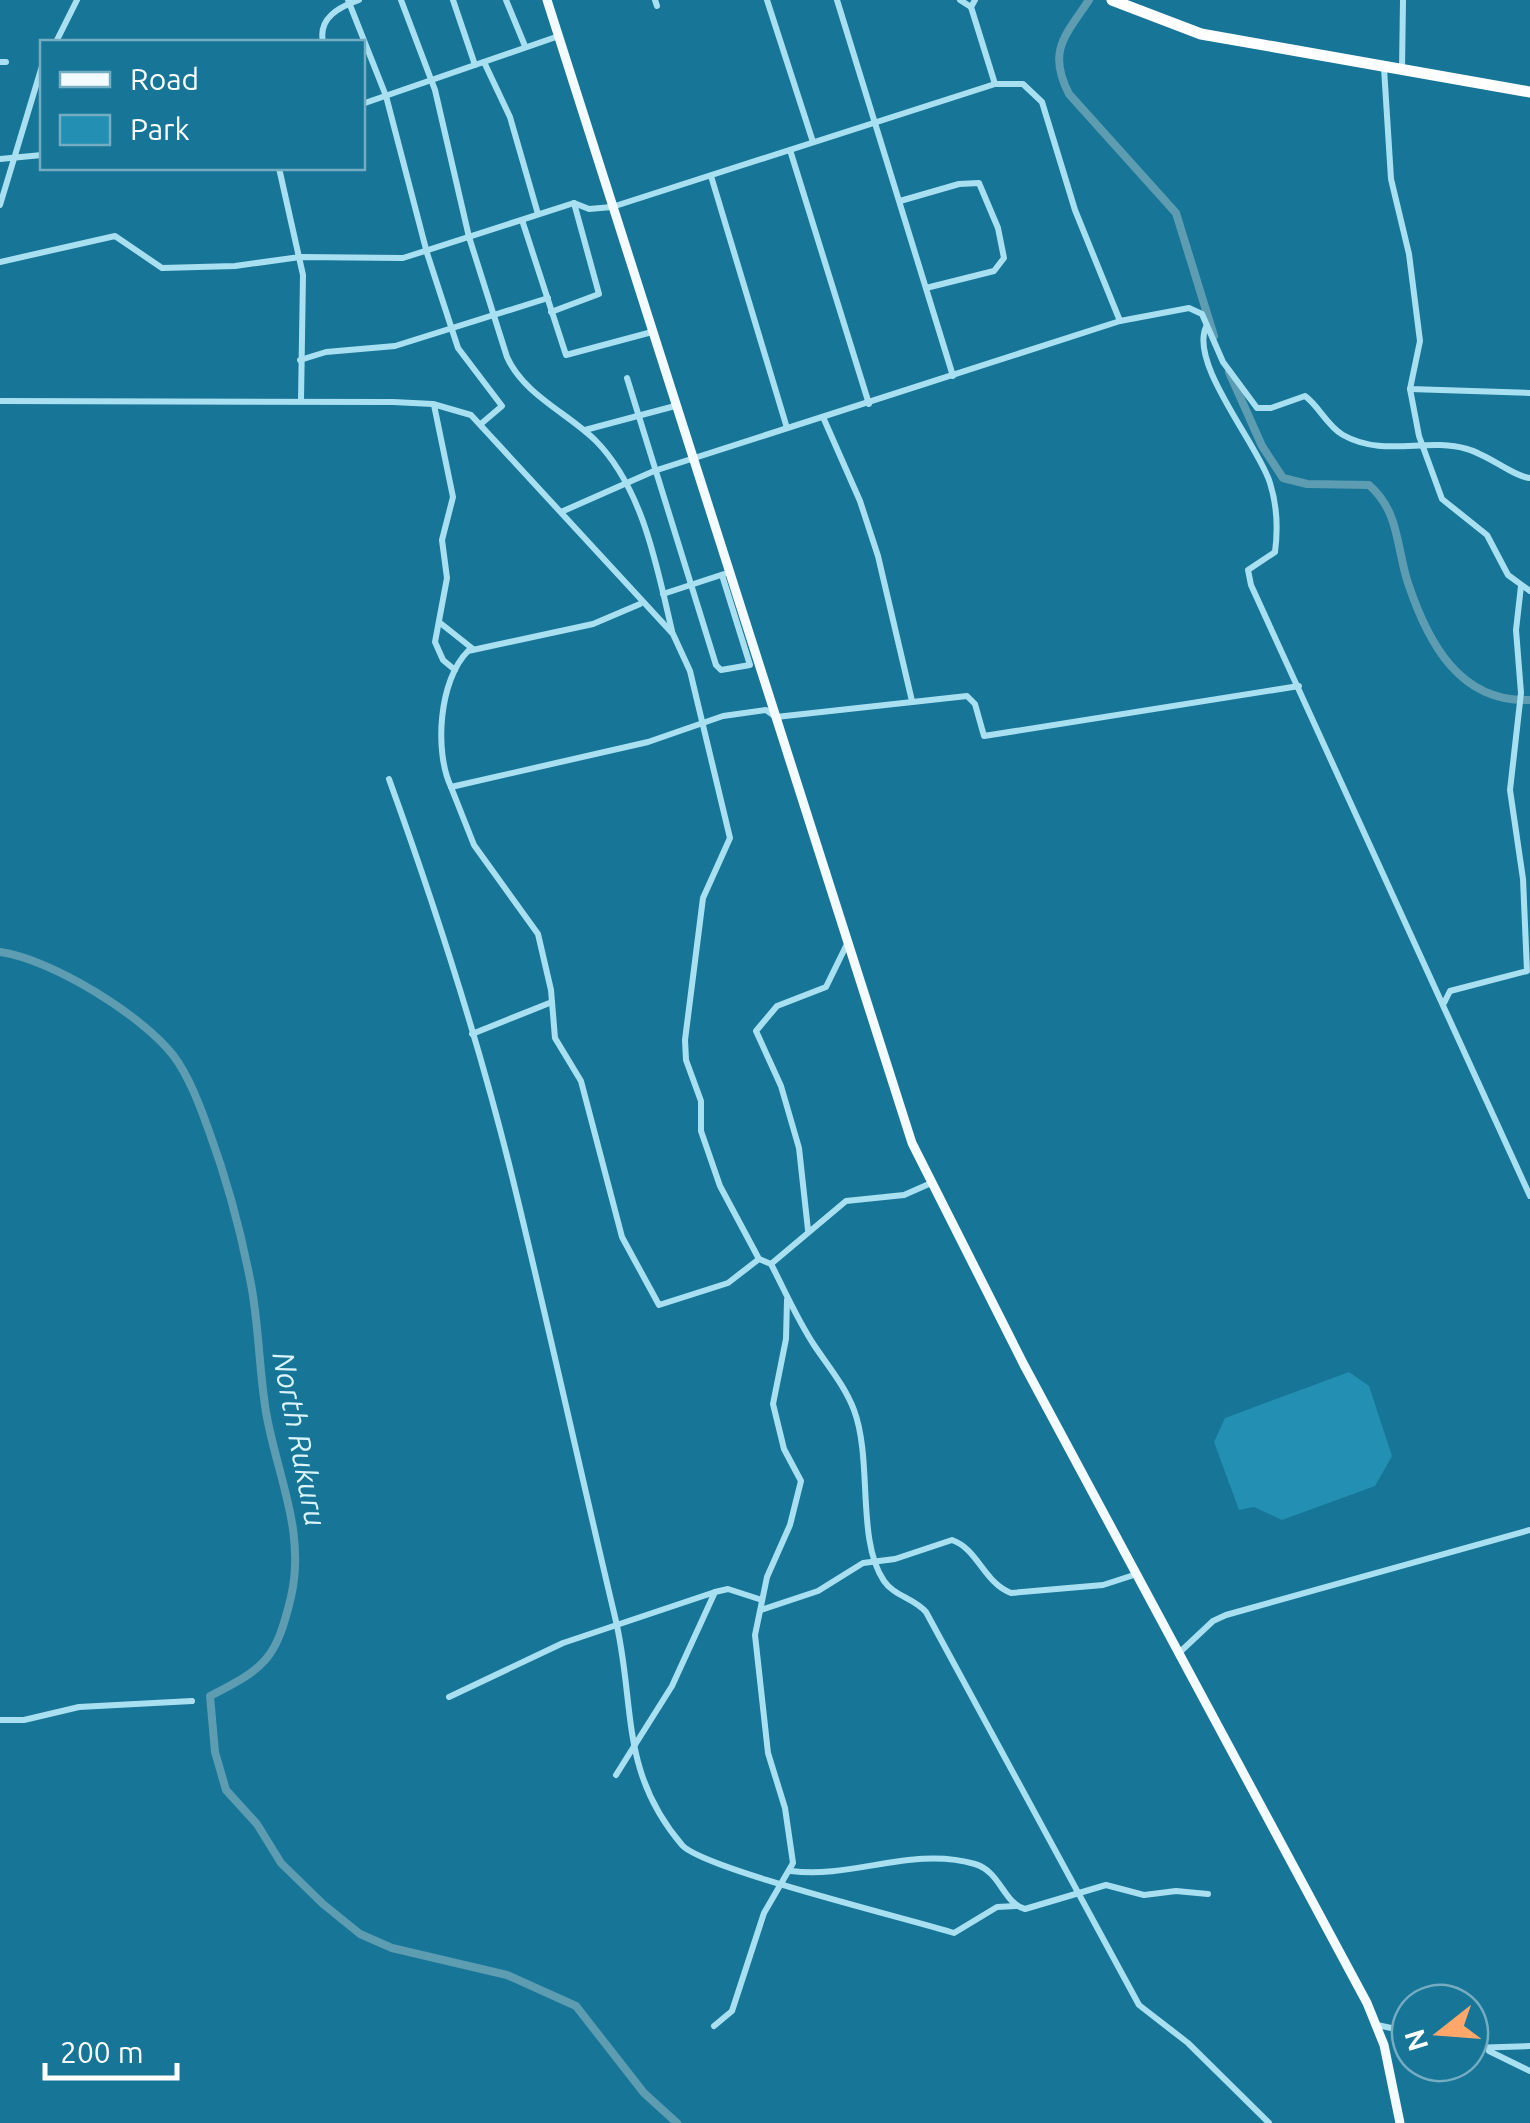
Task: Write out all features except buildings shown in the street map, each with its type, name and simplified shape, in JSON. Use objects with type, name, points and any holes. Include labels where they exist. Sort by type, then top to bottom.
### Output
[{"type":"highway","points":[[1112,0],[1201,34],[1530,92]]},
{"type":"main road","points":[[546,0],[694,459],[725,573],[929,1184],[1376,2025],[1400,2123]]},
{"type":"street","points":[[57,40],[77,0]]},
{"type":"street","points":[[324,40],[322,30],[331,13],[359,0]]},
{"type":"street","points":[[401,0],[432,80],[469,236],[517,373],[584,430],[626,482],[672,634],[690,671],[730,838],[704,898],[684,1050],[701,1101],[701,1131],[718,1180],[759,1260],[772,1264],[787,1298],[855,1412],[868,1477],[874,1561],[890,1588],[910,1596],[926,1612],[1139,2005],[1188,2042],[1269,2123]]},
{"type":"street","points":[[454,0],[479,64],[510,117],[538,214]]},
{"type":"street","points":[[506,0],[525,46]]},
{"type":"street","points":[[767,0],[812,142]]},
{"type":"street","points":[[837,0],[954,376]]},
{"type":"street","points":[[960,0],[973,3],[995,84]]},
{"type":"street","points":[[1402,70],[1403,0]]},
{"type":"street","points":[[349,2],[364,40]]},
{"type":"street","points":[[365,103],[556,37]]},
{"type":"street","points":[[365,43],[386,96],[450,326],[461,353],[502,406],[482,423]]},
{"type":"street","points":[[1384,67],[1391,180],[1410,259],[1419,336],[1410,390],[1423,448],[1442,499],[1487,535],[1508,575],[1530,590]]},
{"type":"street","points":[[0,205],[40,73]]},
{"type":"street","points":[[0,262],[115,236],[162,268],[241,266],[300,257],[392,258],[427,253],[574,203],[589,210],[612,206],[995,84],[1023,84],[1042,102],[1075,210],[1120,322]]},
{"type":"street","points":[[790,150],[868,404]]},
{"type":"street","points":[[0,159],[40,155]]},
{"type":"street","points":[[279,170],[300,257],[301,400]]},
{"type":"street","points":[[710,175],[787,428]]},
{"type":"street","points":[[900,202],[979,183],[998,228],[1004,258],[994,271],[926,288]]},
{"type":"street","points":[[551,312],[599,294],[574,203]]},
{"type":"street","points":[[522,220],[566,355],[652,332]]},
{"type":"street","points":[[300,360],[326,352],[396,346],[548,298]]},
{"type":"street","points":[[561,512],[626,482],[787,428],[1120,322],[1194,308],[1202,314],[1239,388],[1257,408],[1305,396],[1344,436],[1392,449],[1461,447],[1492,456],[1518,476],[1530,478]]},
{"type":"street","points":[[1206,327],[1204,343],[1216,380],[1270,484],[1277,518],[1274,552],[1247,572],[1530,1196]]},
{"type":"street","points":[[628,378],[654,472],[692,586],[716,665],[721,670],[750,665],[725,573],[692,586],[663,594]]},
{"type":"street","points":[[1410,390],[1530,393]]},
{"type":"street","points":[[0,401],[301,400],[433,404],[482,423],[640,604],[672,634]]},
{"type":"street","points":[[433,404],[440,420],[453,497],[442,540],[448,578],[438,651],[454,670]]},
{"type":"street","points":[[584,430],[675,406]]},
{"type":"street","points":[[823,417],[860,501],[878,556],[912,701]]},
{"type":"street","points":[[1444,1004],[1450,991],[1527,971],[1522,879],[1510,790],[1520,708],[1516,630],[1521,586]]},
{"type":"street","points":[[640,604],[593,624],[473,649],[454,670],[441,739],[451,787],[474,845],[532,921],[552,1002],[554,1038],[581,1081],[622,1238],[659,1305],[728,1283],[759,1260]]},
{"type":"street","points":[[439,622],[473,649]]},
{"type":"street","points":[[451,787],[648,742],[703,723],[766,710],[776,717],[972,698],[984,736],[1299,686]]},
{"type":"street","points":[[390,778],[472,1034],[511,1174],[617,1623],[633,1749],[646,1790],[684,1848],[779,1884],[954,1933],[997,1907],[1032,1907],[1078,1891],[1116,1884],[1144,1896],[1176,1891],[1208,1894]]},
{"type":"street","points":[[808,1230],[799,1148],[781,1086],[756,1031],[777,1006],[826,988],[847,944]]},
{"type":"street","points":[[472,1034],[552,1002]]},
{"type":"street","points":[[772,1264],[846,1201],[904,1195],[929,1184]]},
{"type":"street","points":[[714,2026],[734,2006],[764,1913],[790,1871],[790,1842],[768,1753],[755,1636],[762,1600],[802,1481],[784,1450],[773,1404],[786,1339],[787,1298]]},
{"type":"street","points":[[1180,1652],[1213,1621],[1226,1616],[1530,1530]]},
{"type":"street","points":[[760,1610],[818,1590],[874,1561],[957,1541],[998,1587],[1020,1594],[1103,1585],[1136,1574]]},
{"type":"street","points":[[449,1697],[515,1662],[617,1623],[716,1592],[728,1590],[762,1600]]},
{"type":"street","points":[[616,1775],[672,1686],[716,1592]]},
{"type":"street","points":[[0,1720],[24,1720],[79,1706],[192,1701]]},
{"type":"street","points":[[790,1871],[843,1869],[903,1858],[966,1862],[997,1877],[1016,1906]]},
{"type":"street","points":[[1376,2025],[1390,2028]]},
{"type":"street","points":[[1490,2050],[1530,2046]]},
{"type":"street","points":[[1490,2051],[1530,2071]]},
{"type":"green space","points":[[1349,1372],[1369,1386],[1392,1456],[1375,1486],[1282,1520],[1254,1507],[1239,1510],[1214,1442],[1225,1418]]},
{"type":"waterway","points":[[1089,0],[1062,44],[1059,66],[1063,79],[1069,94],[1176,213],[1214,336]]},
{"type":"waterway","points":[[1229,372],[1262,446],[1283,478],[1307,484],[1369,485],[1379,495],[1392,518],[1416,605],[1450,665],[1484,691],[1530,700]]},
{"type":"waterway","name":"North Rukuru","points":[[0,952],[69,977],[118,1007],[159,1039],[179,1063],[194,1092],[233,1206],[254,1300],[266,1412],[293,1526],[295,1573],[280,1635],[266,1660],[244,1678],[210,1696],[215,1752],[226,1790],[257,1824],[281,1863],[360,1934],[392,1948],[507,1975],[576,2006],[644,2093],[677,2123]]}]
